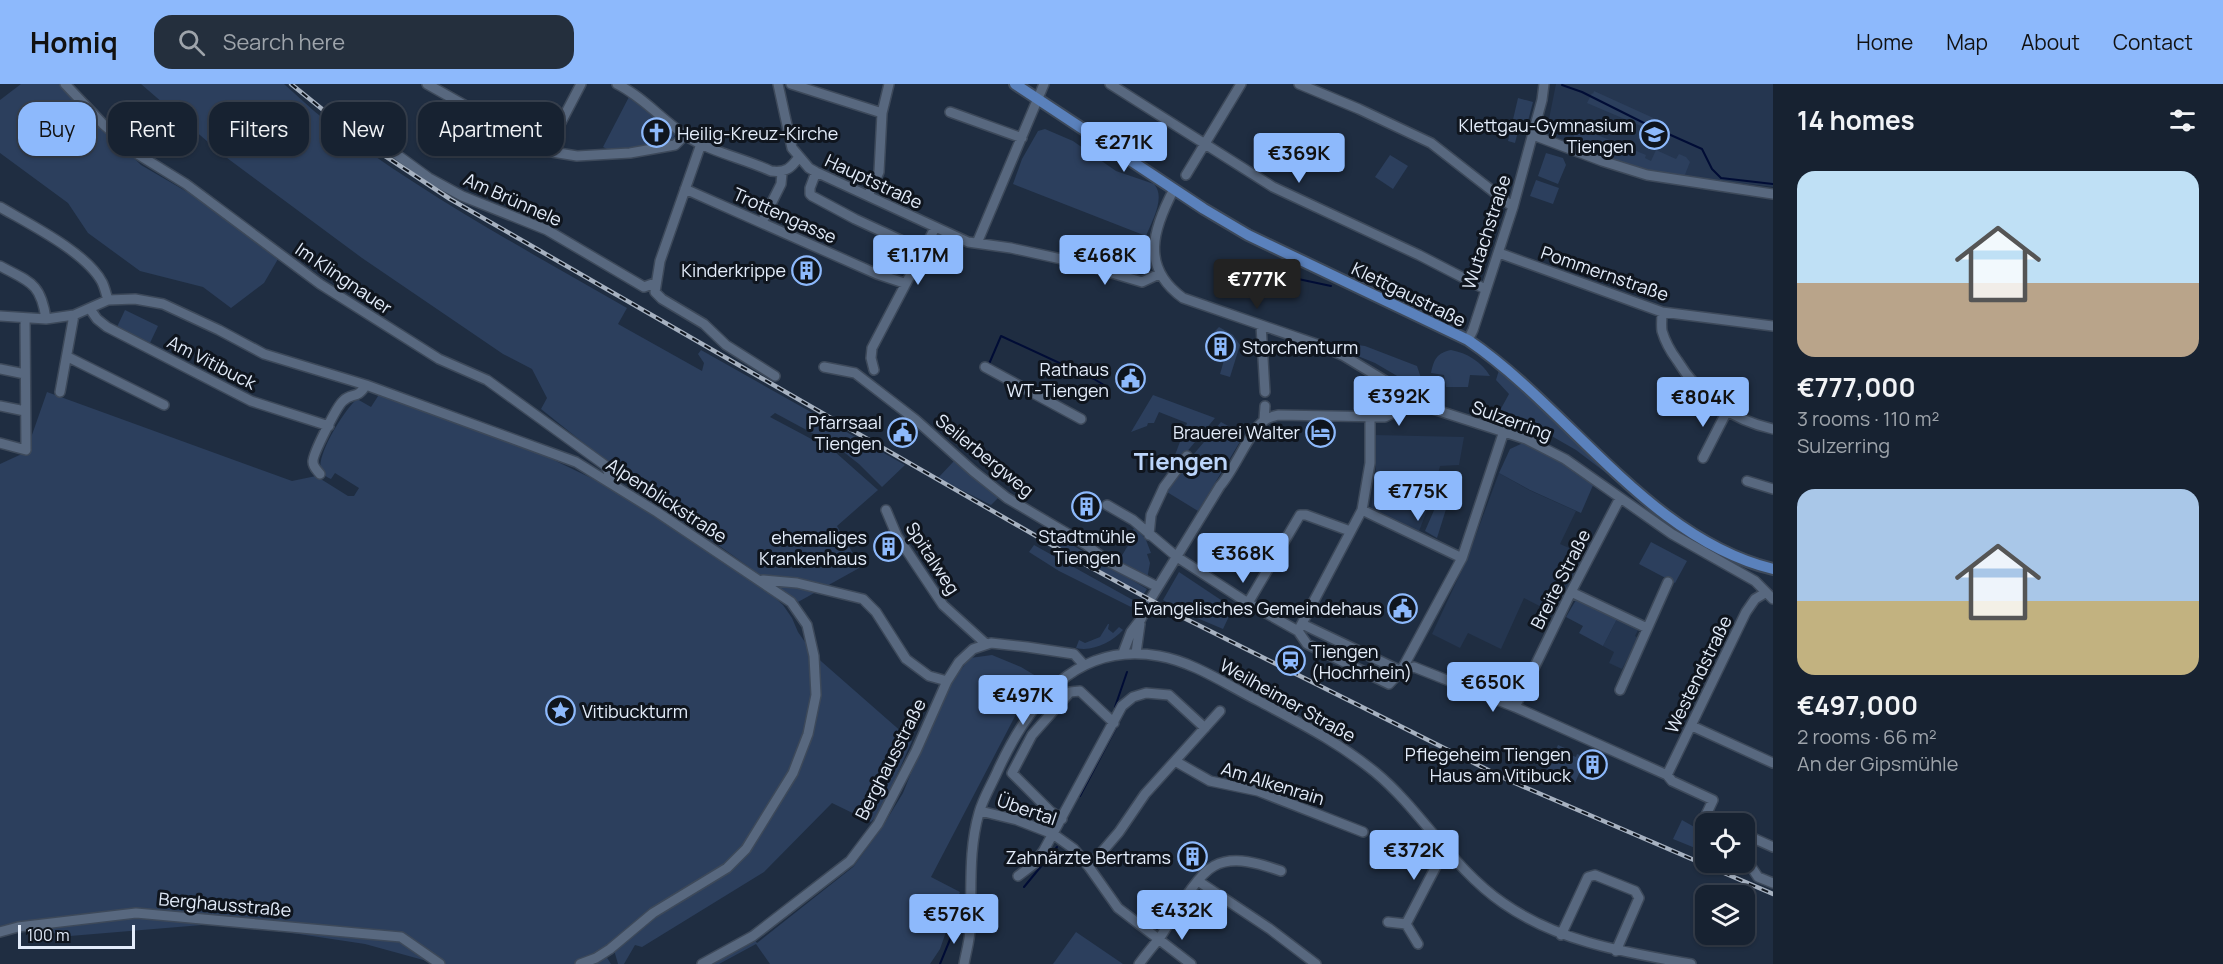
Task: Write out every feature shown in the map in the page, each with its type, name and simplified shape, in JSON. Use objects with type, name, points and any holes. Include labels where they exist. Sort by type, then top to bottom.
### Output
[{"type":"main road","name":"Klettgaustraße","points":[[1015,84],[1248,235],[1460,336],[1488,354],[1671,519],[1693,534],[1740,559],[1768,568]]},
{"type":"street","name":"Im Klingnauer","points":[[65,84],[103,124],[139,155],[186,184],[320,284],[439,359],[487,380],[606,466],[612,482]]},
{"type":"street","points":[[427,84],[459,102]]},
{"type":"street","points":[[564,117],[581,84]]},
{"type":"street","points":[[617,84],[632,92],[685,135],[701,144],[771,171],[782,172],[790,169],[800,157]]},
{"type":"street","name":"Hauptstraße","points":[[778,84],[792,148],[816,172],[968,242],[1075,262],[1142,282],[1159,274]]},
{"type":"street","points":[[868,196],[879,172],[882,113],[889,84]]},
{"type":"street","points":[[977,243],[1044,84]]},
{"type":"street","points":[[1110,84],[1273,188],[1419,255],[1485,289]]},
{"type":"street","points":[[1186,175],[1241,84]]},
{"type":"street","points":[[1299,84],[1431,143],[1513,207]]},
{"type":"street","name":"Wutachstraße","points":[[1460,336],[1474,325],[1499,253],[1533,135],[1544,84]]},
{"type":"street","points":[[796,85],[882,113]]},
{"type":"street","points":[[950,112],[1022,138]]},
{"type":"street","points":[[564,154],[577,156],[630,153],[675,145],[685,135]]},
{"type":"street","points":[[1533,135],[1647,175],[1773,194]]},
{"type":"street","points":[[701,144],[660,261],[655,292],[662,299],[705,324],[726,345],[775,376]]},
{"type":"street","name":"Am Brünnele","points":[[399,156],[429,178],[462,196],[547,230],[644,287],[656,283]]},
{"type":"street","points":[[762,222],[781,184],[782,172]]},
{"type":"street","points":[[816,172],[810,188],[812,196],[922,250]]},
{"type":"street","name":"Trottengasse","points":[[685,189],[877,274],[904,283]]},
{"type":"street","points":[[1159,274],[1156,266],[1154,240],[1161,215],[1174,189]]},
{"type":"street","points":[[0,207],[58,241],[84,262],[101,281],[108,300]]},
{"type":"street","points":[[874,370],[871,358],[872,348],[934,228]]},
{"type":"street","name":"Pommernstraße","points":[[1499,253],[1662,312],[1773,326]]},
{"type":"street","points":[[0,266],[37,288],[43,300],[46,319]]},
{"type":"street","name":"Sulzerring","points":[[1159,274],[1170,289],[1183,298],[1278,330],[1344,356],[1430,408],[1526,439],[1565,459],[1672,534],[1755,581],[1773,599]]},
{"type":"street","name":"Alpenblickstraße","points":[[0,316],[46,319],[74,315],[108,300],[135,299],[163,304],[264,354],[366,386],[576,462],[612,482],[791,602],[807,625],[814,656],[816,695],[808,734],[793,773],[746,849],[727,868],[653,913],[610,949],[580,964]]},
{"type":"street","name":"Am Vitibuck","points":[[90,309],[107,327],[251,401],[329,426]]},
{"type":"street","points":[[1662,312],[1662,330],[1671,351],[1690,380],[1727,411],[1752,424],[1773,429]]},
{"type":"street","points":[[60,392],[74,315]]},
{"type":"street","points":[[0,443],[26,450],[25,318]]},
{"type":"street","points":[[1261,325],[1265,392]]},
{"type":"street","points":[[1474,325],[1479,343],[1488,354]]},
{"type":"street","points":[[68,357],[164,405]]},
{"type":"street","points":[[985,366],[1081,419]]},
{"type":"street","name":"Seilerbergweg","points":[[824,367],[855,373],[916,420],[972,471],[1007,498],[1084,544],[1109,562],[1158,587]]},
{"type":"street","points":[[0,369],[25,374]]},
{"type":"street","points":[[320,474],[313,462],[314,455],[329,426],[343,401],[361,393],[366,386]]},
{"type":"street","points":[[1370,418],[1386,411],[1395,396],[1395,387]]},
{"type":"street","points":[[1123,653],[1126,640],[1141,619],[1158,587],[1264,420],[1278,415],[1385,417],[1394,414],[1413,399]]},
{"type":"street","points":[[0,406],[25,411]]},
{"type":"street","points":[[1264,420],[1265,406]]},
{"type":"street","points":[[1703,458],[1727,411]]},
{"type":"street","points":[[1300,628],[1362,510],[1370,463],[1370,418]]},
{"type":"street","points":[[1300,628],[1307,644],[1389,684],[1401,671],[1462,558],[1504,431]]},
{"type":"street","points":[[1149,535],[1151,515],[1164,487],[1187,456]]},
{"type":"street","points":[[1748,481],[1773,489]]},
{"type":"street","name":"Breite Straße","points":[[1515,707],[1620,498]]},
{"type":"street","points":[[1107,506],[1133,520],[1177,557],[1248,603],[1401,671],[1414,668],[1515,707],[1667,775],[1672,781],[1713,800],[1707,813]]},
{"type":"street","name":"Spitalweg","points":[[886,510],[897,537],[943,605],[986,643]]},
{"type":"street","points":[[1362,510],[1462,558]]},
{"type":"street","points":[[1248,603],[1300,515],[1306,515],[1350,531]]},
{"type":"street","points":[[760,580],[797,583],[863,599],[876,612],[906,659],[928,675],[947,681]]},
{"type":"street","points":[[1620,690],[1668,582]]},
{"type":"street","points":[[1571,592],[1647,628]]},
{"type":"street","name":"Westendstraße","points":[[1667,775],[1746,612],[1755,599],[1765,593]]},
{"type":"street","points":[[1136,653],[1141,619]]},
{"type":"street","points":[[986,643],[1074,654],[1084,665]]},
{"type":"street","name":"Berghausstraße","points":[[702,964],[753,936],[850,861],[878,824],[916,751],[947,681],[963,658],[973,649],[986,643]]},
{"type":"street","name":"Weilheimer Straße","points":[[964,964],[970,931],[972,843],[980,811],[1011,741],[1028,716],[1055,685],[1084,665],[1123,653],[1161,656],[1185,663],[1336,742],[1406,800],[1445,849],[1486,891],[1530,919],[1561,935],[1616,951],[1690,964]]},
{"type":"street","points":[[1062,819],[1012,773],[1032,735],[1070,692],[1080,692],[1114,723]]},
{"type":"street","points":[[1017,876],[1034,864],[1062,819],[1122,706],[1133,697],[1146,693],[1168,695],[1205,728]]},
{"type":"street","points":[[1089,867],[1119,832],[1145,794],[1220,711]]},
{"type":"street","points":[[1692,726],[1773,763]]},
{"type":"street","name":"Am Alkenrain","points":[[1175,760],[1210,781],[1267,795],[1363,832]]},
{"type":"street","name":"Übertal","points":[[980,811],[1017,820],[1053,834],[1074,849],[1118,908],[1191,964]]},
{"type":"street","points":[[1755,839],[1773,847]]},
{"type":"street","points":[[1406,924],[1445,849]]},
{"type":"street","points":[[1138,964],[1158,940],[1204,873],[1215,865],[1230,861],[1257,863],[1281,871]]},
{"type":"street","points":[[1755,872],[1758,877],[1773,883]]},
{"type":"street","points":[[1561,935],[1588,877],[1595,875],[1635,891],[1639,898],[1616,951]]},
{"type":"street","points":[[1198,881],[1270,929],[1316,964]]},
{"type":"street","name":"Berghausstraße","points":[[0,932],[18,927],[136,913],[401,937],[440,964]]},
{"type":"street","points":[[1388,922],[1406,924]]},
{"type":"street","points":[[1406,924],[1418,944]]},
{"type":"shaded area","points":[[21,84],[59,84],[77,102],[18,102],[18,156],[96,156],[96,121],[108,132],[108,156],[132,156],[141,165],[201,200],[278,259],[264,283],[231,308],[203,287],[140,271],[88,233],[68,203],[0,153],[0,100]]},
{"type":"shaded area","points":[[141,84],[284,84],[304,102],[209,102],[209,143],[197,132],[197,102],[162,102]]},
{"type":"shaded area","name":"Klettgau-Gymnasium Tiengen","points":[[1556,84],[1773,84],[1773,187],[1654,171],[1550,136],[1547,129]]},
{"type":"shaded area","points":[[1594,91],[1660,121],[1655,132],[1587,103]]},
{"type":"shaded area","points":[[630,95],[675,135],[671,143],[613,152],[603,147]]},
{"type":"shaded area","points":[[1518,98],[1533,102],[1528,121],[1521,120],[1515,143],[1508,141]]},
{"type":"shaded area","points":[[309,106],[321,116],[321,156],[375,156],[435,196],[511,242],[627,308],[618,324],[702,371],[704,363],[698,354],[701,350],[905,465],[882,487],[859,464],[836,446],[775,413],[770,417],[834,451],[878,490],[837,526],[861,567],[798,602],[651,497],[541,409],[547,398],[532,369],[503,354],[362,258],[224,156],[309,156]]},
{"type":"shaded area","points":[[1578,127],[1646,155],[1645,158],[1651,161],[1656,150],[1676,159],[1679,154],[1690,162],[1684,177],[1627,164],[1572,144]]},
{"type":"shaded area","points":[[1045,129],[1073,141],[1116,171],[1154,184],[1159,196],[1146,236],[1013,184],[1022,159],[1038,131]]},
{"type":"shaded area","points":[[1546,153],[1563,158],[1566,165],[1558,184],[1538,176]]},
{"type":"shaded area","points":[[1390,155],[1408,166],[1393,189],[1375,177]]},
{"type":"shaded area","points":[[1536,180],[1559,188],[1553,204],[1530,196]]},
{"type":"shaded area","points":[[125,310],[158,326],[150,343],[117,327]]},
{"type":"shaded area","points":[[1219,327],[1233,335],[1240,345],[1230,377],[1220,374],[1229,343],[1216,340],[1214,344],[1207,339]]},
{"type":"shaded area","points":[[1334,342],[1365,346],[1417,366],[1421,378],[1421,390],[1375,363],[1331,345]]},
{"type":"shaded area","points":[[1451,350],[1474,359],[1490,376],[1470,375],[1468,387],[1446,387],[1444,375],[1431,373],[1437,357]]},
{"type":"shaded area","points":[[1499,370],[1622,479],[1618,482],[1576,450],[1534,426],[1498,414],[1509,394],[1496,380]]},
{"type":"shaded area","points":[[47,392],[292,481],[316,476],[348,496],[354,496],[359,488],[335,473],[331,479],[324,475],[321,470],[323,454],[339,422],[352,404],[357,399],[371,407],[380,393],[531,449],[616,490],[764,588],[783,605],[814,655],[912,741],[881,811],[871,822],[832,803],[764,872],[642,947],[635,945],[624,964],[618,964],[614,950],[604,953],[611,964],[438,964],[365,944],[226,923],[70,936],[18,927],[0,932],[0,464],[26,452]]},
{"type":"shaded area","points":[[1153,395],[1215,418],[1185,454],[1175,455],[1187,423],[1159,412],[1154,423],[1148,423],[1147,426],[1131,432]]},
{"type":"shaded area","points":[[1221,422],[1237,431],[1241,440],[1198,511],[1167,492],[1187,462]]},
{"type":"shaded area","points":[[1374,435],[1464,437],[1459,465],[1440,466],[1432,497],[1418,534],[1371,510],[1376,469]]},
{"type":"shaded area","points":[[1523,443],[1551,456],[1594,483],[1581,513],[1499,473],[1510,449]]},
{"type":"shaded area","points":[[954,461],[998,498],[991,505],[938,478]]},
{"type":"shaded area","points":[[1499,473],[1529,490],[1576,511],[1560,544],[1583,554],[1555,614],[1524,598],[1501,649],[1468,633],[1460,648],[1432,634],[1467,559]]},
{"type":"shaded area","points":[[1438,501],[1447,506],[1437,538],[1425,531]]},
{"type":"shaded area","points":[[1135,526],[1146,540],[1151,553],[1147,554],[1150,563],[1147,579],[1118,562],[1135,534],[1132,532]]},
{"type":"shaded area","points":[[1045,529],[1147,589],[1143,595],[1043,537]]},
{"type":"shaded area","points":[[1651,542],[1687,561],[1675,583],[1639,564]]},
{"type":"shaded area","points":[[1034,545],[1140,604],[1137,607],[1133,604],[1131,607],[1059,571],[1029,552]]},
{"type":"shaded area","points":[[1179,572],[1233,608],[1223,629],[1163,600]]},
{"type":"shaded area","points":[[1576,600],[1617,619],[1603,646],[1579,633],[1583,626],[1566,617]]},
{"type":"shaded area","points":[[1617,619],[1638,630],[1635,636],[1638,638],[1622,669],[1609,663],[1614,652],[1603,646]]},
{"type":"shaded area","points":[[1108,624],[1108,629],[1113,633],[1119,627],[1123,630],[1102,645],[1089,649],[1076,648],[1079,640],[1085,643],[1100,637]]},
{"type":"shaded area","points":[[992,655],[1036,676],[931,877],[960,892],[940,949],[930,964],[770,964],[756,944],[719,964],[707,964],[754,939],[757,943],[853,867],[881,829],[903,793],[923,743],[953,680],[970,658]]},
{"type":"shaded area","points":[[1558,745],[1567,749],[1566,753],[1576,757],[1577,754],[1586,757],[1575,783],[1558,773],[1556,776],[1546,772]]},
{"type":"shaded area","points":[[1682,820],[1695,827],[1695,848],[1673,839]]},
{"type":"shaded area","points":[[1076,932],[1123,964],[1053,964]]},
{"type":"waterway","points":[[1562,85],[1582,92],[1702,149],[1712,169],[1721,178],[1773,184]]},
{"type":"waterway","points":[[1270,273],[1331,286]]},
{"type":"waterway","points":[[989,364],[1001,336],[1109,388]]},
{"type":"waterway","points":[[1115,707],[1127,672]]},
{"type":"waterway","points":[[1080,796],[1119,722]]},
{"type":"waterway","points":[[1024,887],[1057,847]]},
{"type":"waterway","points":[[940,964],[951,937]]},
{"type":"railway","points":[[291,84],[358,138],[450,199],[1090,567],[1178,615],[1508,780],[1773,894]]},
{"type":"place","name":"Heilig-Kreuz-Kirche","points":[[656,133]]},
{"type":"place","name":"Klettgau-Gymnasium Tiengen","points":[[1655,135]]},
{"type":"place","name":"Kinderkrippe","points":[[807,270]]},
{"type":"place","name":"Storchenturm","points":[[1221,347]]},
{"type":"place","name":"Rathaus WT-Tiengen","points":[[1130,379]]},
{"type":"place","name":"Pfarrsaal Tiengen","points":[[903,432]]},
{"type":"place","name":"Brauerei Walter","points":[[1321,432]]},
{"type":"place","name":"Stadtmühle Tiengen","points":[[1087,507]]},
{"type":"place","name":"ehemaliges Krankenhaus","points":[[888,547]]},
{"type":"place","name":"Evangelisches Gemeindehaus","points":[[1403,608]]},
{"type":"place","name":"Tiengen (Hochrhein)","points":[[1290,661]]},
{"type":"place","name":"Vitibuckturm","points":[[561,711]]},
{"type":"place","name":"Pflegeheim Tiengen Haus am Vitibuck","points":[[1592,764]]},
{"type":"place","name":"Zahnärzte Bertrams","points":[[1192,857]]},
{"type":"district","name":"Tiengen","points":[[1181,460]]}]
